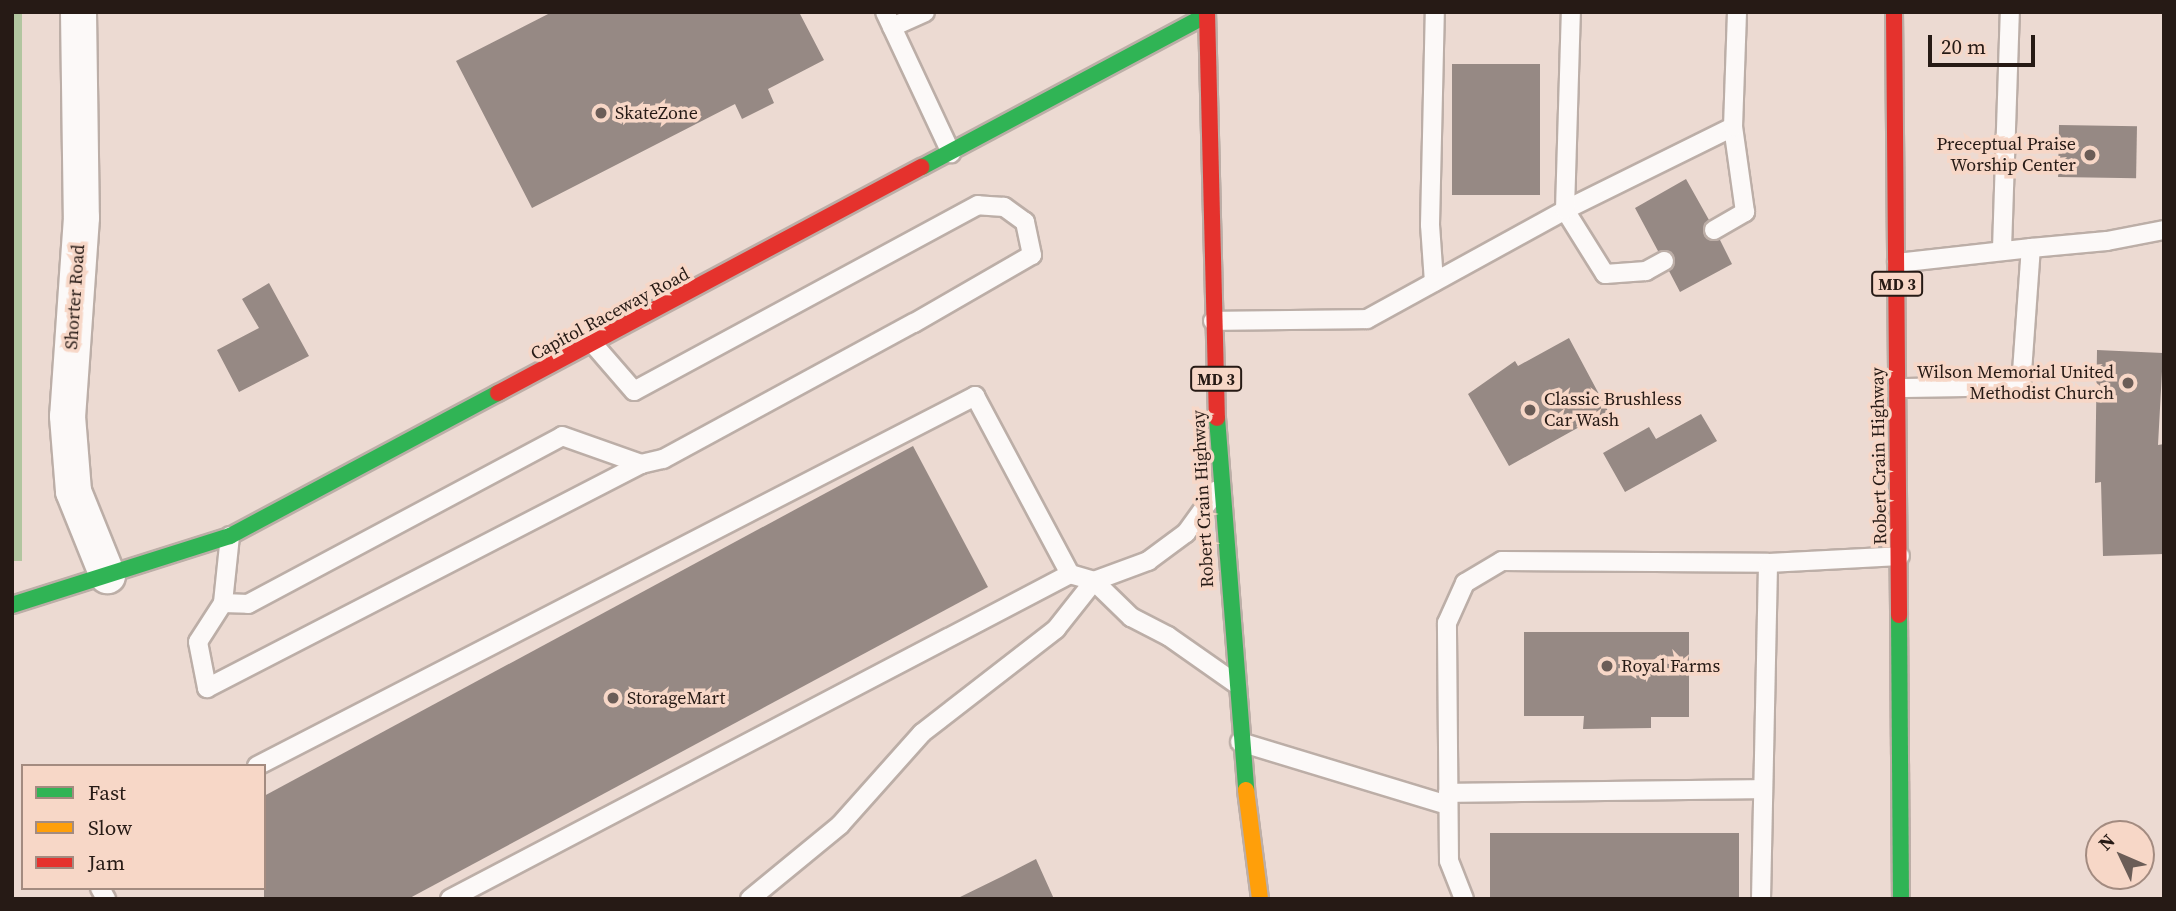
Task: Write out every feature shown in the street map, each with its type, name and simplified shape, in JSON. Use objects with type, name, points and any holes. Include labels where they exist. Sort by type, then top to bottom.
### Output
[{"type":"main road","name":"Robert Crain Highway","points":[[1894,12],[1901,899]]},
{"type":"main road","name":"Capitol Raceway Road","points":[[12,605],[230,536],[594,345],[1207,13]]},
{"type":"main road","name":"Robert Crain Highway","points":[[1207,13],[1213,321],[1221,484],[1240,742],[1260,899]]},
{"type":"street","name":"Shorter Road","points":[[78,12],[81,217],[67,416],[73,491],[107,575]]},
{"type":"lane","points":[[925,12],[888,20],[951,153]]},
{"type":"lane","points":[[1434,282],[1430,225],[1435,12]]},
{"type":"lane","points":[[1571,12],[1564,210],[1605,274],[1646,271],[1664,261]]},
{"type":"lane","points":[[1714,230],[1745,212],[1733,127],[1737,12]]},
{"type":"lane","points":[[2002,249],[2010,12]]},
{"type":"lane","points":[[1213,321],[1367,319],[1564,210],[1733,127]]},
{"type":"lane","points":[[230,536],[223,603],[198,642],[207,688],[642,464],[663,459],[1032,255],[1025,222],[1004,207],[978,205],[634,391],[594,345]]},
{"type":"lane","points":[[1897,262],[2002,249],[2107,241],[2164,230]]},
{"type":"lane","points":[[1898,388],[2021,386],[2031,248]]},
{"type":"lane","points":[[261,764],[975,396],[1070,574]]},
{"type":"lane","points":[[223,603],[248,604],[562,436],[642,464]]},
{"type":"lane","points":[[750,899],[840,825],[922,733],[1056,629],[1094,581],[1148,561],[1186,533],[1221,484]]},
{"type":"lane","points":[[1464,899],[1449,861],[1447,622],[1465,583],[1502,561],[1768,563],[1900,556]]},
{"type":"lane","points":[[1761,899],[1768,563]]},
{"type":"lane","points":[[450,899],[1070,574],[1094,581],[1131,617],[1168,636],[1235,682]]},
{"type":"lane","points":[[1240,742],[1447,799],[1763,789]]},
{"type":"green space","points":[[12,12],[22,12],[22,561],[12,561]]},
{"type":"building","name":"SkateZone","points":[[552,12],[799,12],[824,60],[768,89],[774,103],[742,119],[735,104],[532,208],[456,61]]},
{"type":"building","points":[[1452,64],[1540,64],[1540,195],[1452,195]]},
{"type":"building","name":"Preceptual Praise Worship Center","points":[[2059,125],[2137,126],[2136,178],[2058,177]]},
{"type":"building","points":[[1686,179],[1709,220],[1704,235],[1720,240],[1732,264],[1680,292],[1669,271],[1674,256],[1658,251],[1635,208]]},
{"type":"building","points":[[269,283],[309,356],[239,392],[217,350],[259,328],[242,299]]},
{"type":"building","name":"Classic Brushless Car Wash","points":[[1569,338],[1608,411],[1509,466],[1468,394],[1515,361],[1518,366]]},
{"type":"building","points":[[2097,350],[2163,353],[2158,445],[2164,444],[2164,554],[2103,556],[2101,482],[2095,483]]},
{"type":"building","points":[[1701,414],[1717,441],[1625,492],[1603,453],[1649,427],[1656,439]]},
{"type":"building","name":"StorageMart","points":[[913,446],[988,587],[408,899],[264,899],[266,795]]},
{"type":"building","name":"Royal Farms","points":[[1524,632],[1689,632],[1689,717],[1651,717],[1651,728],[1583,729],[1584,716],[1524,716]]},
{"type":"building","points":[[1490,833],[1739,833],[1739,898],[1490,898]]},
{"type":"building","points":[[1036,859],[1054,899],[956,899],[1003,876]]},
{"type":"traffic: fast","points":[[922,167],[1207,15]]},
{"type":"traffic: fast","points":[[12,605],[230,536],[498,393]]},
{"type":"traffic: fast","points":[[1217,418],[1246,790]]},
{"type":"traffic: fast","points":[[1899,615],[1901,899]]},
{"type":"traffic: slow","points":[[1246,790],[1260,899]]},
{"type":"traffic: jam","points":[[1207,12],[1217,418]]},
{"type":"traffic: jam","points":[[1894,12],[1899,615]]},
{"type":"traffic: jam","points":[[498,393],[922,167]]},
{"type":"place","name":"SkateZone","points":[[601,113]]},
{"type":"place","name":"Preceptual Praise Worship Center","points":[[2090,155]]},
{"type":"place","name":"Wilson Memorial United Methodist Church","points":[[2128,383]]},
{"type":"place","name":"Classic Brushless Car Wash","points":[[1530,410]]},
{"type":"place","name":"Royal Farms","points":[[1607,666]]},
{"type":"place","name":"StorageMart","points":[[613,698]]}]
